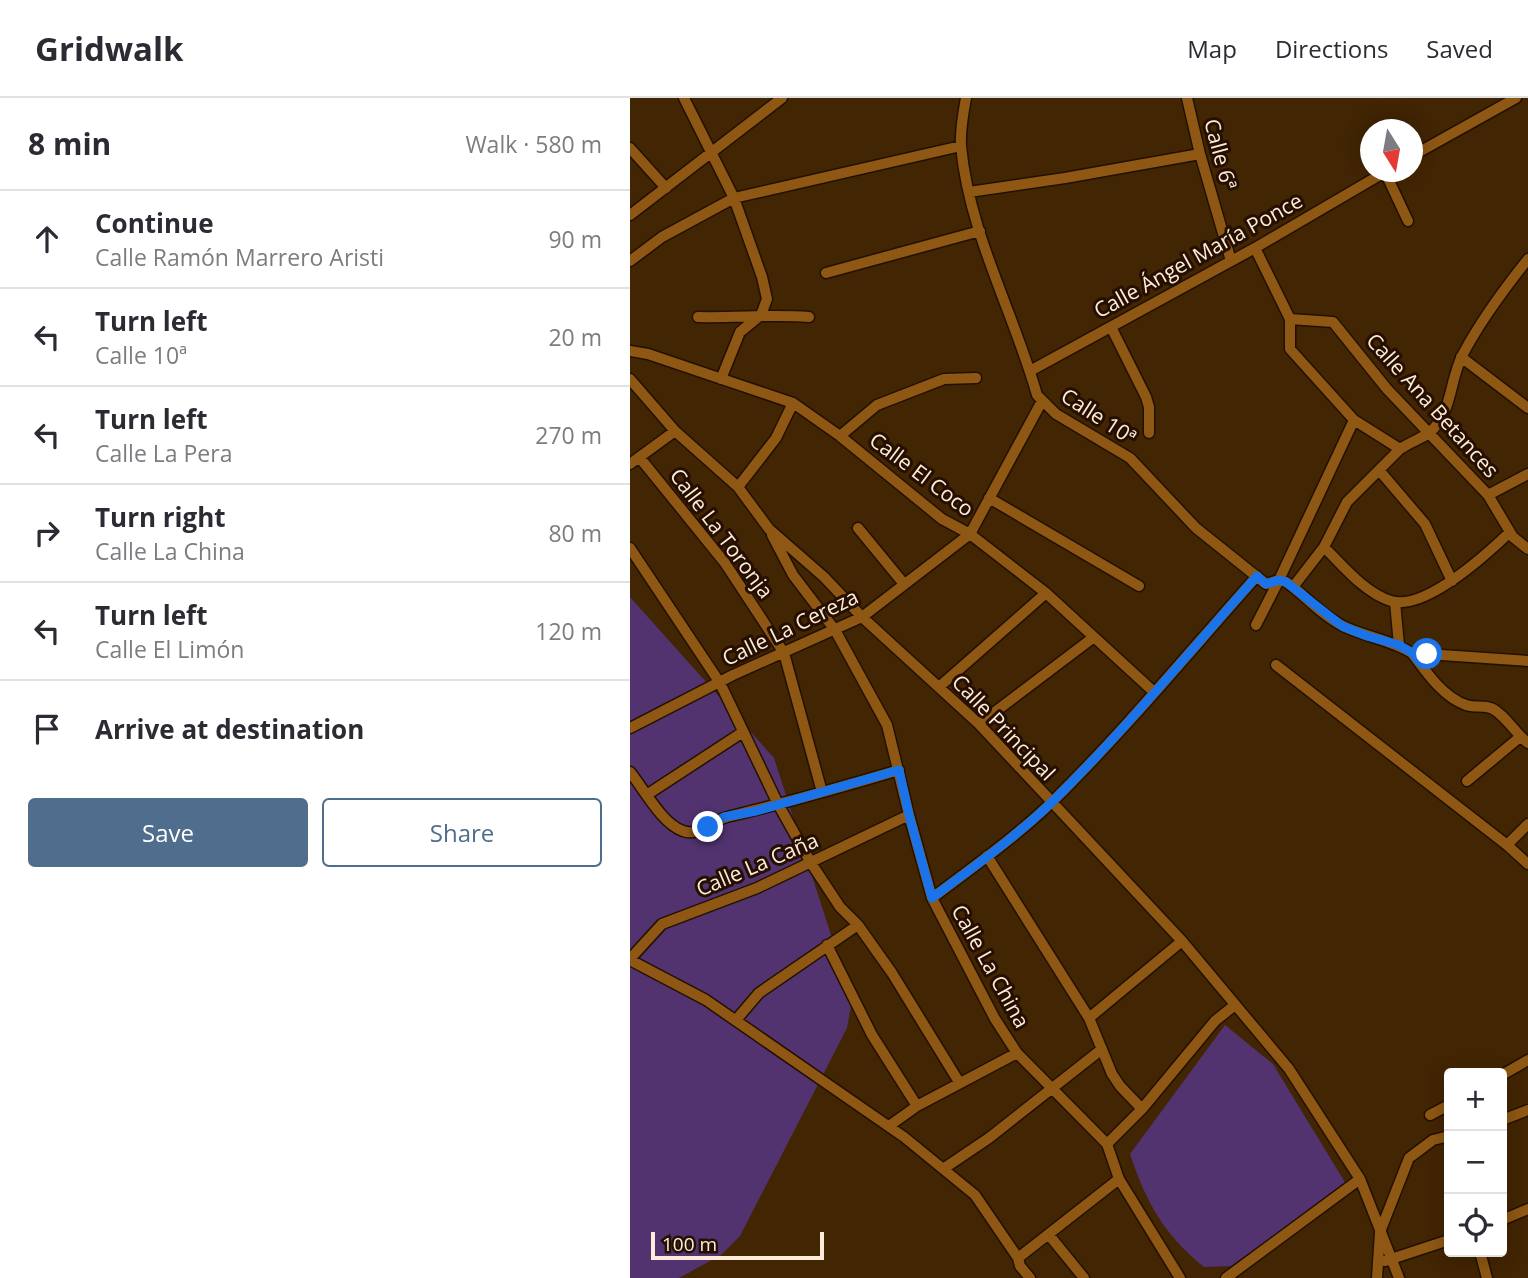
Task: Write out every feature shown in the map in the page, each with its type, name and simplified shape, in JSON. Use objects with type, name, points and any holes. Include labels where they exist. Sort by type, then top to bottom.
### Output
[{"type":"street","points":[[684,98],[734,198],[767,299],[761,316],[740,332],[721,379]]},
{"type":"street","points":[[630,215],[782,98]]},
{"type":"street","name":"Calle 10ª","points":[[966,98],[961,146],[969,192],[980,232],[1037,395],[1056,414],[1130,458],[1196,528],[1266,584],[1279,580]]},
{"type":"street","name":"Calle 6ª","points":[[1187,98],[1231,261]]},
{"type":"street","points":[[1423,150],[1516,98]]},
{"type":"street","points":[[630,261],[674,230],[734,198],[961,146]]},
{"type":"street","points":[[630,148],[666,188]]},
{"type":"street","points":[[969,192],[1065,178],[1200,153]]},
{"type":"street","name":"Calle Ángel María Ponce","points":[[1030,371],[1255,248],[1368,182]]},
{"type":"street","points":[[1390,182],[1408,220]]},
{"type":"street","points":[[826,273],[980,232]]},
{"type":"street","points":[[1255,248],[1290,319],[1290,349],[1354,420],[1400,449]]},
{"type":"street","points":[[1293,587],[1324,547],[1347,502],[1400,449],[1428,433],[1439,422],[1447,408],[1453,377],[1473,335],[1528,259]]},
{"type":"street","points":[[698,317],[739,318],[778,314],[809,317]]},
{"type":"street","name":"Calle Ana Betances","points":[[1290,319],[1333,322],[1387,389],[1489,495],[1510,532],[1528,549]]},
{"type":"street","points":[[1111,327],[1146,397],[1149,407],[1149,433]]},
{"type":"street","name":"Calle El Coco","points":[[630,351],[648,354],[793,403],[840,436],[942,519],[970,534],[1046,593],[1154,692]]},
{"type":"street","points":[[1461,357],[1528,408]]},
{"type":"street","points":[[840,436],[877,405],[944,379],[976,377]]},
{"type":"street","name":"Calle Principal","points":[[630,379],[675,431],[738,487],[769,529],[824,577],[862,617],[979,724],[1182,941],[1289,1069],[1360,1180],[1380,1232],[1385,1261],[1399,1278]]},
{"type":"street","name":"Calle La Cereza","points":[[630,728],[733,675],[862,617],[970,534],[1042,401]]},
{"type":"street","points":[[738,487],[776,438],[793,403]]},
{"type":"street","points":[[1256,625],[1354,420]]},
{"type":"street","points":[[630,464],[675,431]]},
{"type":"street","name":"Calle La Toronja","points":[[640,458],[725,563],[784,653],[822,792]]},
{"type":"street","points":[[1379,470],[1425,524],[1452,581]]},
{"type":"street","points":[[1489,495],[1528,474]]},
{"type":"street","points":[[989,498],[1139,586]]},
{"type":"street","points":[[858,528],[904,584]]},
{"type":"street","name":"Calle La China","points":[[769,529],[793,575],[835,630],[887,725],[932,898],[995,1019],[1017,1053],[1107,1144],[1119,1179],[1180,1278]]},
{"type":"street","points":[[1324,547],[1364,585],[1381,597],[1395,602],[1419,598],[1452,581],[1488,554],[1510,532]]},
{"type":"street","points":[[630,548],[720,683],[778,804],[811,863],[840,907],[858,925],[892,973],[959,1082]]},
{"type":"street","points":[[932,898],[1051,803],[1106,746],[1257,576]]},
{"type":"street","points":[[1279,580],[1293,587],[1342,626],[1399,645],[1412,653],[1455,701],[1496,710],[1524,740],[1467,780]]},
{"type":"street","points":[[939,687],[1046,593]]},
{"type":"street","points":[[1395,602],[1399,645]]},
{"type":"street","points":[[979,724],[1094,637]]},
{"type":"street","points":[[1412,653],[1528,661]]},
{"type":"street","points":[[1276,665],[1528,864]]},
{"type":"street","points":[[648,794],[743,732]]},
{"type":"street","points":[[630,772],[667,822],[685,832],[698,830],[724,817],[756,811],[899,770]]},
{"type":"street","name":"Calle La Caña","points":[[630,959],[662,924],[757,888],[909,815]]},
{"type":"street","points":[[1507,845],[1528,824]]},
{"type":"street","points":[[987,856],[1089,1018],[1112,1074],[1142,1109]]},
{"type":"street","points":[[736,1020],[759,993],[858,925]]},
{"type":"street","points":[[1089,1018],[1182,941]]},
{"type":"street","points":[[827,945],[872,1035],[917,1106]]},
{"type":"street","points":[[630,959],[706,1000],[736,1020],[889,1126],[943,1169],[975,1195],[1030,1278]]},
{"type":"street","points":[[1107,1144],[1142,1109],[1215,1021],[1235,1005]]},
{"type":"street","points":[[943,1169],[989,1138],[1102,1049]]},
{"type":"street","points":[[889,1126],[959,1082],[1017,1053]]},
{"type":"street","points":[[1507,1072],[1528,1060]]},
{"type":"street","points":[[1430,1115],[1444,1108]]},
{"type":"street","points":[[1507,1118],[1528,1110]]},
{"type":"street","points":[[1380,1232],[1409,1158],[1433,1140],[1444,1137]]},
{"type":"street","points":[[1018,1258],[1119,1179]]},
{"type":"street","points":[[1234,1276],[1360,1180]]},
{"type":"street","points":[[1507,1218],[1528,1209]]},
{"type":"street","points":[[1049,1235],[1084,1278]]},
{"type":"street","points":[[1377,1278],[1385,1261],[1444,1242]]},
{"type":"street","points":[[1481,1257],[1487,1278]]},
{"type":"shaded area","points":[[630,597],[774,758],[852,1000],[847,1028],[740,1236],[721,1255],[679,1278],[630,1278]]},
{"type":"shaded area","points":[[1225,1025],[1273,1064],[1346,1184],[1231,1266],[1204,1267],[1167,1230],[1150,1202],[1130,1154]]},
{"type":"route","points":[[708,827],[724,817],[786,803],[899,770],[932,898],[1051,803],[1106,746],[1257,576],[1266,584],[1279,580],[1286,582],[1342,626],[1399,645],[1412,653],[1427,654]]}]
